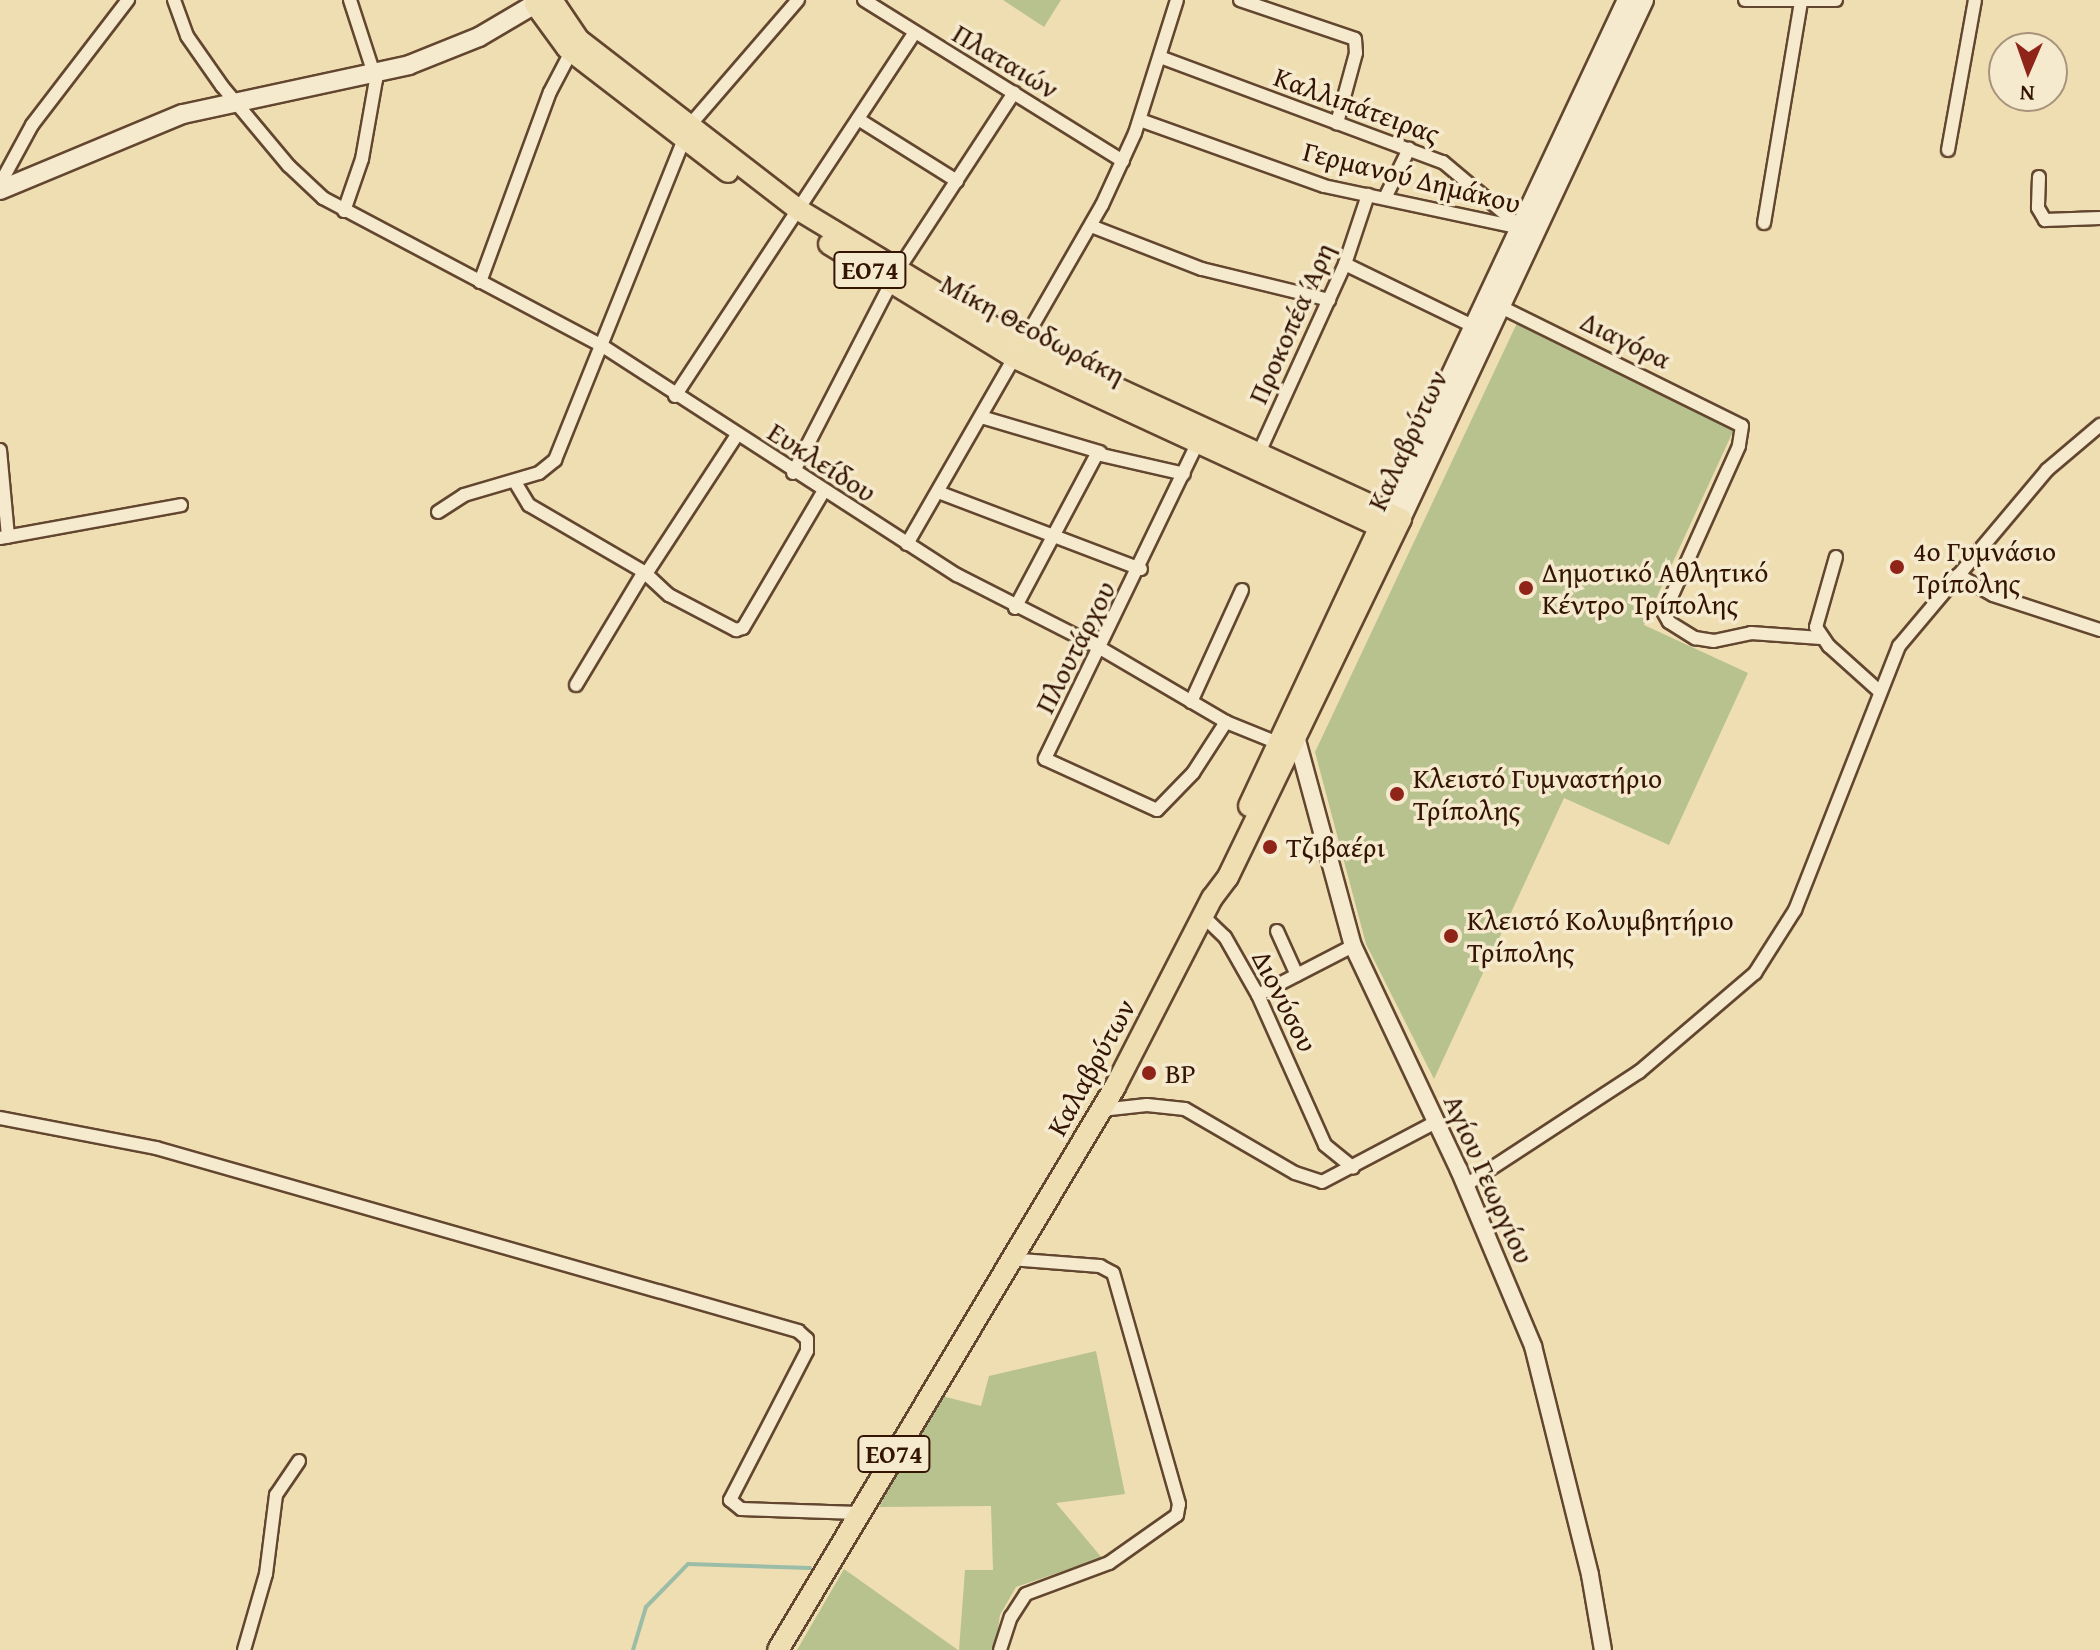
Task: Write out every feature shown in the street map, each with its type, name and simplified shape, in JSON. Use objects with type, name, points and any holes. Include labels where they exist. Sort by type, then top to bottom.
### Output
[{"type":"main road","name":"Καλαβρύτων","points":[[1529,230],[1627,0]]},
{"type":"main road","name":"Καλαβρύτων","points":[[1010,1259],[1101,1110],[1207,907],[1228,877],[1287,738],[1529,230],[1644,0]]},
{"type":"main road","points":[[0,187],[135,130],[233,100],[375,73],[437,56],[540,1]]},
{"type":"main road","name":"Μίκη Θεοδωράκη","points":[[540,1],[571,52],[687,132]]},
{"type":"main road","name":"Μίκη Θεοδωράκη","points":[[540,1],[579,40],[687,132],[795,215],[1019,351],[1197,444],[1254,462]]},
{"type":"main road","name":"Καλαβρύτων","points":[[1390,523],[1475,327],[1494,304]]},
{"type":"main road","name":"Μίκη Θεοδωράκη","points":[[1019,351],[1390,523]]},
{"type":"main road","name":"ΕΟ74","points":[[778,1650],[1010,1259]]},
{"type":"street","points":[[0,187],[32,125],[128,0]]},
{"type":"street","name":"Ευκλείδου","points":[[174,0],[187,36],[233,100],[303,181],[344,211],[601,345],[793,473],[1015,608],[1100,648],[1226,722],[1287,738]]},
{"type":"street","points":[[344,211],[362,159],[375,73],[350,0]]},
{"type":"street","points":[[438,512],[464,495],[515,482],[555,460],[687,132],[798,0]]},
{"type":"street","name":"Πλαταιών","points":[[864,0],[1123,161]]},
{"type":"street","points":[[907,544],[1091,226],[1140,120],[1177,0]]},
{"type":"street","points":[[1240,0],[1345,33],[1357,42],[1337,123]]},
{"type":"street","points":[[1745,0],[1836,0]]},
{"type":"street","points":[[1948,150],[1975,0]]},
{"type":"street","points":[[1764,223],[1801,1]]},
{"type":"street","points":[[675,396],[914,33]]},
{"type":"street","points":[[480,282],[550,92],[571,52]]},
{"type":"street","name":"Καλλιπάτειρας","points":[[1160,57],[1409,149],[1453,170],[1529,230]]},
{"type":"street","points":[[793,473],[894,277],[1014,93]]},
{"type":"street","points":[[858,119],[957,181]]},
{"type":"street","name":"Γερμανού Δημάκου","points":[[1140,120],[1312,182],[1529,230]]},
{"type":"street","points":[[1385,198],[1409,149]]},
{"type":"street","points":[[2039,177],[2038,208],[2045,220],[2100,218]]},
{"type":"street","name":"Προκοπέα Άρη","points":[[1254,462],[1345,264],[1368,195]]},
{"type":"street","points":[[1091,226],[1192,266],[1329,300]]},
{"type":"street","points":[[1345,264],[1475,327]]},
{"type":"street","name":"Διαγόρα","points":[[1494,304],[1742,426],[1739,446],[1664,613],[1677,629],[1704,640],[1751,633],[1821,638]]},
{"type":"street","points":[[981,417],[1184,474]]},
{"type":"street","points":[[1466,1185],[1639,1072],[1755,973],[1795,910],[1899,646],[2047,470],[2100,425]]},
{"type":"street","points":[[576,685],[645,573],[737,435]]},
{"type":"street","name":"Πλουτάρχου","points":[[1197,444],[1141,569],[1045,759],[1157,810],[1193,773],[1226,722]]},
{"type":"street","points":[[0,450],[4,537],[181,505]]},
{"type":"street","points":[[1015,608],[1100,452]]},
{"type":"street","points":[[515,482],[529,505],[645,573],[669,595],[740,630],[823,492]]},
{"type":"street","points":[[938,492],[1054,533],[1141,569]]},
{"type":"street","points":[[1836,557],[1816,619],[1821,638],[1879,691]]},
{"type":"street","points":[[1958,575],[1993,595],[2100,630]]},
{"type":"street","points":[[1191,702],[1242,590]]},
{"type":"street","name":"Αγίου Γεωργίου","points":[[1287,738],[1353,946],[1466,1185],[1537,1361],[1590,1575],[1603,1650]]},
{"type":"street","name":"Διονύσου","points":[[1207,907],[1258,995],[1325,1145],[1353,1168]]},
{"type":"street","points":[[1277,931],[1297,975]]},
{"type":"street","points":[[1258,995],[1353,946]]},
{"type":"street","points":[[1101,1110],[1147,1105],[1185,1109],[1312,1180],[1329,1181],[1436,1122]]},
{"type":"street","points":[[0,1118],[156,1148],[798,1331],[807,1339],[807,1351],[730,1500],[741,1509],[858,1513]]},
{"type":"street","points":[[1000,1650],[1011,1617],[1026,1594],[1109,1563],[1177,1515],[1179,1504],[1113,1273],[1100,1266],[1010,1259]]},
{"type":"street","points":[[244,1650],[266,1574],[276,1495],[282,1478],[299,1461]]},
{"type":"green space","points":[[1003,0],[1061,0],[1044,27]]},
{"type":"green space","name":"Δημοτικό Αθλητικό Κέντρο Τρίπολης","points":[[1518,321],[1736,425],[1644,625],[1748,673],[1669,845],[1564,798],[1434,1079],[1366,944],[1315,752]]},
{"type":"green space","points":[[1096,1351],[1125,1494],[1056,1503],[1102,1558],[1016,1587],[1000,1615],[995,1650],[959,1650],[965,1570],[993,1570],[991,1506],[879,1507],[942,1396],[981,1406],[989,1376]]},
{"type":"green space","points":[[844,1569],[958,1650],[797,1650]]},
{"type":"waterway","points":[[633,1650],[646,1607],[688,1564],[810,1568]]},
{"type":"place","name":"4ο Γυμνάσιο Τρίπολης","points":[[1897,567]]},
{"type":"place","name":"Δημοτικό Αθλητικό Κέντρο Τρίπολης","points":[[1526,588]]},
{"type":"place","name":"Κλειστό Γυμναστήριο Τρίπολης","points":[[1397,794]]},
{"type":"place","name":"Τζιβαέρι","points":[[1270,847]]},
{"type":"place","name":"Κλειστό Κολυμβητήριο Τρίπολης","points":[[1451,936]]},
{"type":"place","name":"BP","points":[[1149,1073]]}]
